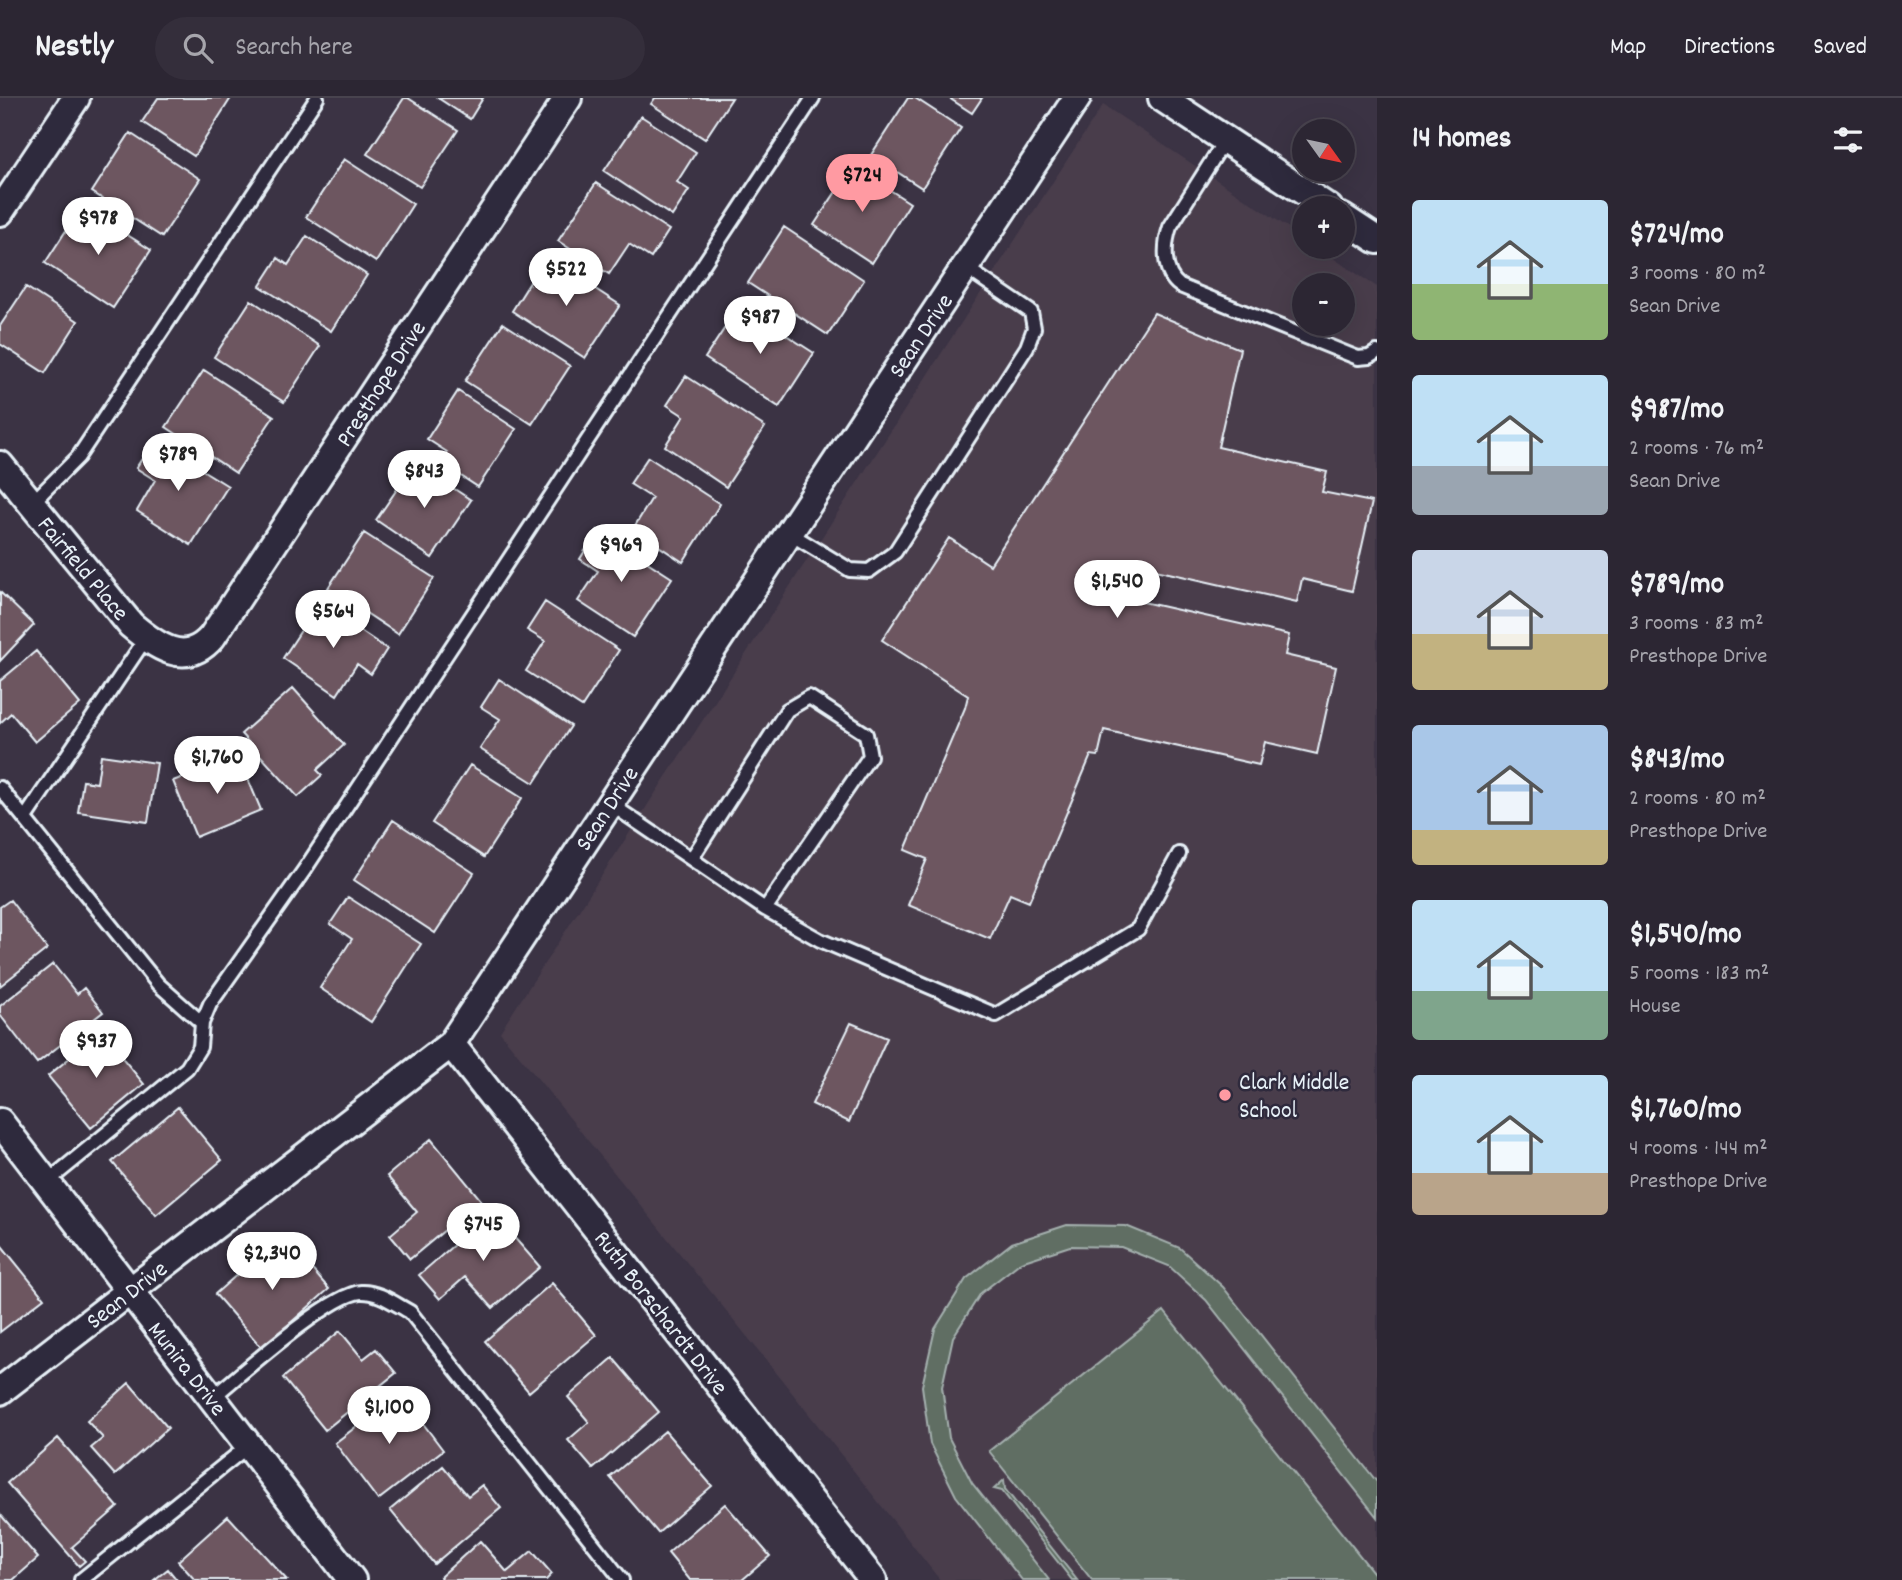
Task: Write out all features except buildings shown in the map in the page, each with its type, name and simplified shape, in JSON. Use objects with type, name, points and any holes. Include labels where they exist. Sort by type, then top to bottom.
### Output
[{"type":"street","points":[[0,212],[76,98]]},
{"type":"street","name":"Presthope Drive","points":[[181,652],[192,652],[203,647],[212,637],[568,98]]},
{"type":"street","name":"Sean Drive","points":[[0,1391],[451,1045],[1077,98]]},
{"type":"street","points":[[1162,98],[1311,196]]},
{"type":"street","points":[[1355,226],[1377,240]]},
{"type":"street","name":"Fairfield Place","points":[[0,465],[131,625],[154,646],[181,652]]},
{"type":"street","name":"Ruth Borschardt Drive","points":[[451,1045],[873,1580]]},
{"type":"street","name":"Munira Drive","points":[[0,1122],[352,1580]]},
{"type":"lane","points":[[30,504],[78,457],[317,98]]},
{"type":"lane","points":[[47,1182],[187,1068],[200,1047],[202,1023],[210,1004],[305,869],[813,98]]},
{"type":"lane","points":[[1225,140],[1170,226],[1165,240],[1170,276],[1180,286],[1358,358],[1369,357],[1377,352]]},
{"type":"lane","points":[[789,533],[850,570],[869,571],[895,552],[1027,347],[1034,328],[1031,312],[965,267]]},
{"type":"lane","points":[[25,818],[146,638]]},
{"type":"lane","points":[[692,858],[787,710],[809,697],[866,734],[870,756],[765,909]]},
{"type":"lane","points":[[0,788],[158,984],[202,1023]]},
{"type":"lane","points":[[609,803],[765,909],[820,940],[996,1015],[1138,929],[1179,854]]},
{"type":"lane","points":[[213,1397],[319,1312],[342,1298],[360,1292],[378,1295],[410,1312],[622,1580]]},
{"type":"lane","points":[[81,1580],[248,1446]]},
{"type":"shaded area","points":[[1103,105],[1292,230],[1292,259],[1334,259],[1377,287],[1377,1580],[940,1580],[767,1361],[500,1032]]},
{"type":"green space","points":[[1067,1225],[1126,1226],[1180,1248],[1223,1287],[1377,1482],[1377,1517],[1206,1300],[1169,1266],[1121,1247],[1070,1246],[1021,1262],[981,1293],[953,1337],[942,1387],[949,1438],[972,1483],[1049,1580],[1022,1580],[956,1496],[930,1444],[922,1386],[935,1329],[966,1279],[1012,1243]]},
{"type":"green space","points":[[1164,1311],[1377,1580],[1092,1580],[989,1451]]},
{"type":"green space","points":[[1004,1480],[1005,1489],[1077,1580],[1072,1580],[1002,1491],[994,1489]]},
{"type":"place","name":"Clark Middle School","points":[[1225,1095]]}]
